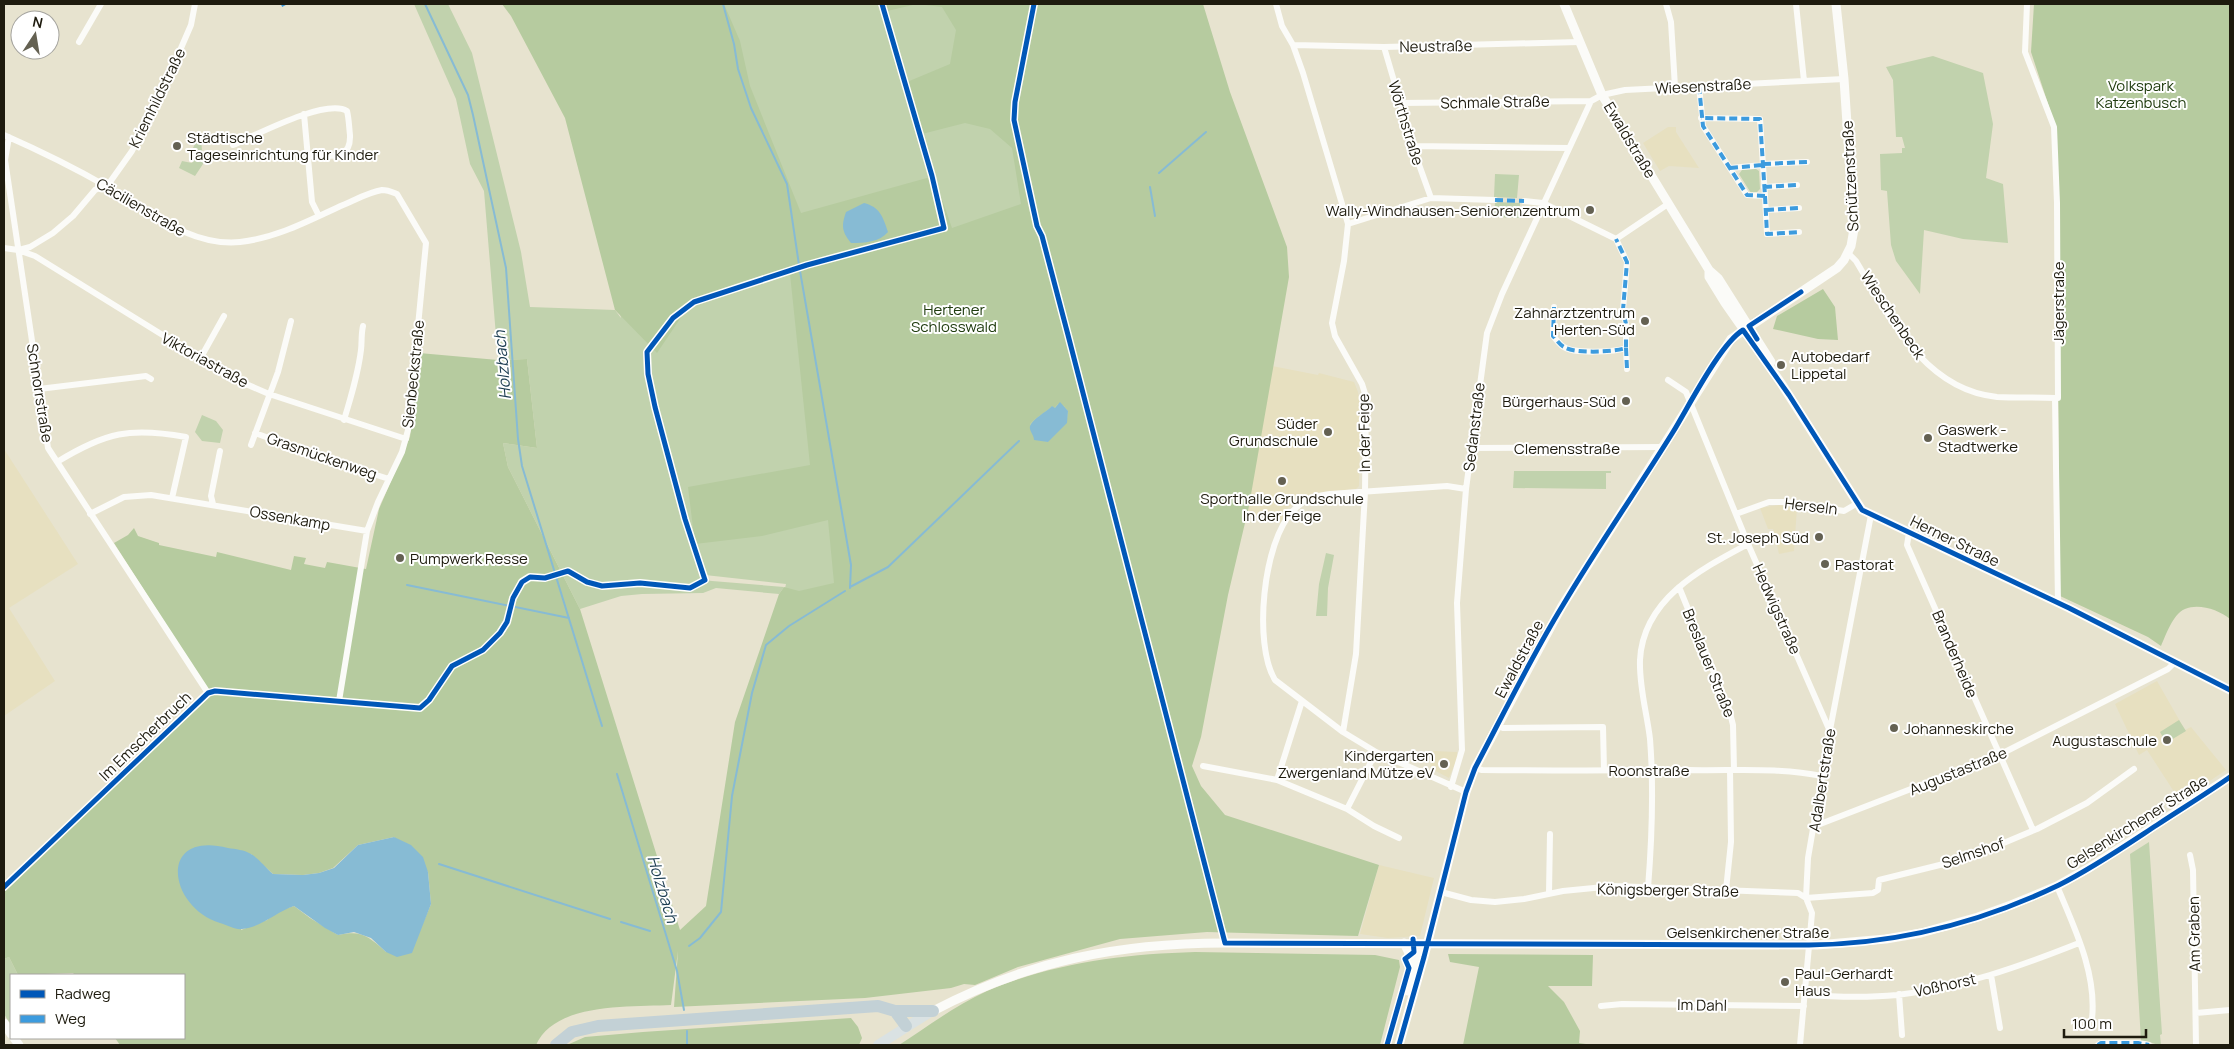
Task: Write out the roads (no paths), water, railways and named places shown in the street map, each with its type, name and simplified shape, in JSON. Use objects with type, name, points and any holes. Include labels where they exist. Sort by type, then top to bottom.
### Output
[{"type":"highway","points":[[556,1045],[572,1032],[598,1026],[872,1006],[885,1007],[895,1011],[933,1011]]},
{"type":"highway","points":[[872,1006],[889,1014],[903,1029]]},
{"type":"highway","points":[[895,1011],[903,1029]]},
{"type":"main road","name":"Ewaldstraße","points":[[1399,1045],[1428,943],[1466,792],[1475,768],[1562,606],[1731,339],[1746,328],[1709,277],[1709,270],[1602,95],[1564,4]]},
{"type":"main road","name":"Schützenstraße","points":[[1746,328],[1837,268],[1848,253],[1854,238],[1844,79],[1836,4]]},
{"type":"main road","name":"Herner Straße","points":[[1746,328],[1856,504],[1871,515],[2230,689]]},
{"type":"main road","name":"Gelsenkirchener Straße","points":[[878,1045],[933,1011],[976,989],[1021,973],[1102,952],[1151,945],[1189,943],[1428,943],[1809,945],[1886,939],[1937,929],[1978,917],[2057,886],[2106,858],[2230,777]]},
{"type":"main road","name":"Ewaldstraße","points":[[1392,1045],[1418,955],[1428,943]]},
{"type":"main road","points":[[1404,944],[1415,966]]},
{"type":"street","points":[[79,42],[101,4]]},
{"type":"street","name":"Kriemhildstraße","points":[[18,250],[30,247],[53,233],[72,216],[95,190],[110,182],[132,151],[165,85],[191,25],[195,4]]},
{"type":"street","name":"In der Feige","points":[[1276,4],[1282,26],[1293,45],[1303,73],[1348,224],[1344,261],[1332,324],[1335,336],[1362,384],[1366,397],[1365,492],[1356,654],[1342,732]]},
{"type":"street","points":[[1666,4],[1671,22],[1675,87]]},
{"type":"street","points":[[1796,4],[1804,81]]},
{"type":"street","name":"Jägerstraße","points":[[2027,4],[2026,52],[2054,127],[2058,306],[2058,398],[2055,398],[2058,604]]},
{"type":"street","name":"Neustraße","points":[[1293,45],[1384,47],[1579,42]]},
{"type":"street","name":"Wörthstraße","points":[[1384,47],[1413,146],[1431,198]]},
{"type":"street","name":"Wiesenstraße","points":[[1602,95],[1625,90],[1844,79]]},
{"type":"street","points":[[1699,86],[1702,126],[1747,194],[1765,196]]},
{"type":"street","points":[[1591,101],[1602,95]]},
{"type":"street","name":"Schmale Straße","points":[[1400,104],[1591,101]]},
{"type":"street","name":"Sedanstraße","points":[[1451,787],[1462,750],[1457,603],[1466,489],[1486,333],[1496,305],[1591,101]]},
{"type":"street","points":[[233,145],[317,110],[341,108],[347,111],[349,116],[350,144],[348,151],[343,154],[309,156]]},
{"type":"street","points":[[304,114],[312,202],[319,216]]},
{"type":"street","points":[[1701,118],[1760,119],[1767,234],[1799,232]]},
{"type":"street","name":"Cäcilienstraße","points":[[6,136],[104,184],[188,234],[215,241],[238,242],[282,233],[382,190],[396,194]]},
{"type":"street","name":"Schnorrstraße","points":[[6,136],[5,160],[45,440],[90,514],[208,693]]},
{"type":"street","points":[[1413,146],[1569,148]]},
{"type":"street","points":[[1730,168],[1808,162]]},
{"type":"street","points":[[1764,187],[1797,185]]},
{"type":"street","name":"Sienbeckstraße","points":[[339,701],[367,531],[406,439],[426,244],[396,194]]},
{"type":"street","points":[[1348,224],[1431,198],[1494,200]]},
{"type":"street","points":[[1524,201],[1544,203],[1616,239],[1627,262],[1623,310],[1626,324],[1627,369]]},
{"type":"street","points":[[1616,239],[1668,204]]},
{"type":"street","points":[[1766,210],[1799,208]]},
{"type":"street","name":"Viktoriastraße","points":[[4,248],[18,250],[35,256],[232,378],[269,394],[406,439]]},
{"type":"street","name":"Wieschenbeck","points":[[1848,253],[1856,261],[1909,344],[1934,370],[1953,383],[1982,394],[2055,398]]},
{"type":"street","points":[[1554,307],[1553,336],[1565,348],[1582,351],[1619,351],[1626,348]]},
{"type":"street","points":[[200,359],[224,316]]},
{"type":"street","name":"Grasmückenweg","points":[[251,445],[284,354],[290,321]]},
{"type":"street","points":[[344,420],[356,380],[362,347],[360,339],[363,326]]},
{"type":"street","points":[[39,389],[146,376],[151,379]]},
{"type":"street","name":"Hedwigstraße","points":[[1668,380],[1686,392],[1748,544],[1830,730]]},
{"type":"street","points":[[57,462],[82,447],[115,434],[148,431],[186,437],[172,498]]},
{"type":"street","name":"Grasmückenweg","points":[[255,433],[329,460],[389,478]]},
{"type":"street","name":"Clemensstraße","points":[[1471,448],[1664,447]]},
{"type":"street","points":[[212,504],[211,496],[220,451]]},
{"type":"street","points":[[1466,489],[1447,486],[1322,495],[1303,502],[1286,520],[1272,553],[1264,602],[1265,654],[1270,670],[1276,680],[1342,732],[1376,752],[1451,787],[1466,792]]},
{"type":"street","name":"Ossenkamp","points":[[90,514],[110,503],[133,496],[151,495],[367,531]]},
{"type":"street","name":"Herseln","points":[[1736,514],[1768,502],[1788,502],[1844,511],[1856,504]]},
{"type":"street","name":"Adalbertstraße","points":[[1800,1045],[1812,913],[1806,898],[1808,858],[1871,515]]},
{"type":"street","name":"Branderheide","points":[[1909,533],[1907,545],[2033,830]]},
{"type":"street","points":[[1648,888],[1652,839],[1652,771],[1649,729],[1640,680],[1641,648],[1653,616],[1664,601],[1699,570],[1748,544]]},
{"type":"street","name":"Breslauer Straße","points":[[1679,587],[1730,709],[1733,725],[1731,842],[1726,890]]},
{"type":"street","name":"Augustastraße","points":[[1815,826],[2000,756],[2168,669],[2174,662]]},
{"type":"street","name":"Im Emscherbruch","points":[[4,887],[208,693],[215,691],[339,701]]},
{"type":"street","points":[[1277,780],[1302,701]]},
{"type":"street","points":[[1498,726],[1504,728],[1603,727],[1604,770]]},
{"type":"street","points":[[1347,809],[1376,752]]},
{"type":"street","points":[[1203,766],[1277,780],[1347,809],[1374,826],[1399,838]]},
{"type":"street","name":"Roonstraße","points":[[1475,768],[1541,771],[1798,771],[1822,776]]},
{"type":"street","name":"Selmshof","points":[[1806,898],[1877,892],[1879,880],[1968,858],[2033,830],[2087,803],[2134,769]]},
{"type":"street","points":[[1549,893],[1550,834]]},
{"type":"street","name":"Am Graben","points":[[2190,855],[2193,870],[2196,1045]]},
{"type":"street","points":[[2057,886],[2088,967],[2093,1010],[2092,1019]]},
{"type":"street","name":"Königsberger Straße","points":[[1441,892],[1464,899],[1486,902],[1524,899],[1549,893],[1607,887],[1798,893],[1806,898]]},
{"type":"street","name":"Voßhorst","points":[[1805,996],[1844,997],[1899,994],[1991,975],[2079,943]]},
{"type":"street","points":[[1991,975],[2000,1028]]},
{"type":"street","points":[[1899,994],[1902,1035]]},
{"type":"street","name":"Im Dahl","points":[[1601,1006],[1622,1004],[1804,1006]]},
{"type":"street","points":[[2196,1013],[2230,1010]]},
{"type":"street","points":[[2098,1045],[2101,1043],[2138,1042],[2149,1045]]},
{"type":"water","points":[[864,203],[874,207],[880,213],[888,232],[876,240],[851,243],[843,229],[843,221],[846,212]]},
{"type":"water","points":[[1060,402],[1068,411],[1067,423],[1048,442],[1034,440],[1030,429],[1032,423],[1052,406],[1055,408]]},
{"type":"water","points":[[394,837],[411,845],[423,857],[428,872],[431,904],[412,953],[397,957],[386,952],[371,938],[354,932],[338,935],[294,906],[249,928],[237,929],[220,923],[203,914],[189,902],[181,887],[178,873],[181,860],[189,850],[205,845],[237,849],[249,853],[273,874],[303,875],[319,873],[334,868],[358,845]]},
{"type":"waterway","name":"Holzbach","points":[[425,4],[468,95],[473,115],[506,268],[518,439],[522,466],[602,726]]},
{"type":"waterway","points":[[723,4],[734,44],[738,69],[751,108],[787,184],[799,265]]},
{"type":"waterway","points":[[1159,173],[1206,132]]},
{"type":"waterway","points":[[1150,187],[1155,216]]},
{"type":"waterway","points":[[800,271],[851,565],[850,588]]},
{"type":"waterway","points":[[850,587],[888,567],[1019,441]]},
{"type":"waterway","points":[[407,585],[569,618]]},
{"type":"waterway","points":[[689,946],[700,938],[721,912],[732,796],[752,693],[766,645],[789,626],[845,591]]},
{"type":"waterway","name":"Holzbach","points":[[617,774],[677,971],[684,1010]]},
{"type":"waterway","points":[[439,864],[610,919]]},
{"type":"waterway","points":[[621,922],[650,931]]},
{"type":"waterway","name":"Holzbach","points":[[687,1031],[687,1045]]},
{"type":"place","name":"Städtische Tageseinrichtung für Kinder","points":[[177,146]]},
{"type":"place","name":"Wally-Windhausen-Seniorenzentrum","points":[[1590,210]]},
{"type":"place","name":"Zahnarztzentrum Herten-Süd","points":[[1645,321]]},
{"type":"place","name":"Autobedarf Lippetal","points":[[1781,365]]},
{"type":"place","name":"Bürgerhaus-Süd","points":[[1626,401]]},
{"type":"place","name":"Süder Grundschule","points":[[1328,432]]},
{"type":"place","name":"Gaswerk - Stadtwerke","points":[[1928,438]]},
{"type":"place","name":"Sporthalle Grundschule In der Feige","points":[[1282,481]]},
{"type":"place","name":"St. Joseph Süd","points":[[1819,537]]},
{"type":"place","name":"Pumpwerk Resse","points":[[400,558]]},
{"type":"place","name":"Pastorat","points":[[1825,564]]},
{"type":"place","name":"Johanneskirche","points":[[1894,728]]},
{"type":"place","name":"Augustaschule","points":[[2167,740]]},
{"type":"place","name":"Kindergarten Zwergenland Mütze eV","points":[[1444,764]]},
{"type":"place","name":"Paul-Gerhardt Haus","points":[[1785,982]]},
{"type":"park label","name":"Volkspark Katzenbusch","points":[[2141,94]]},
{"type":"park label","name":"Hertener Schlosswald","points":[[954,318]]}]
